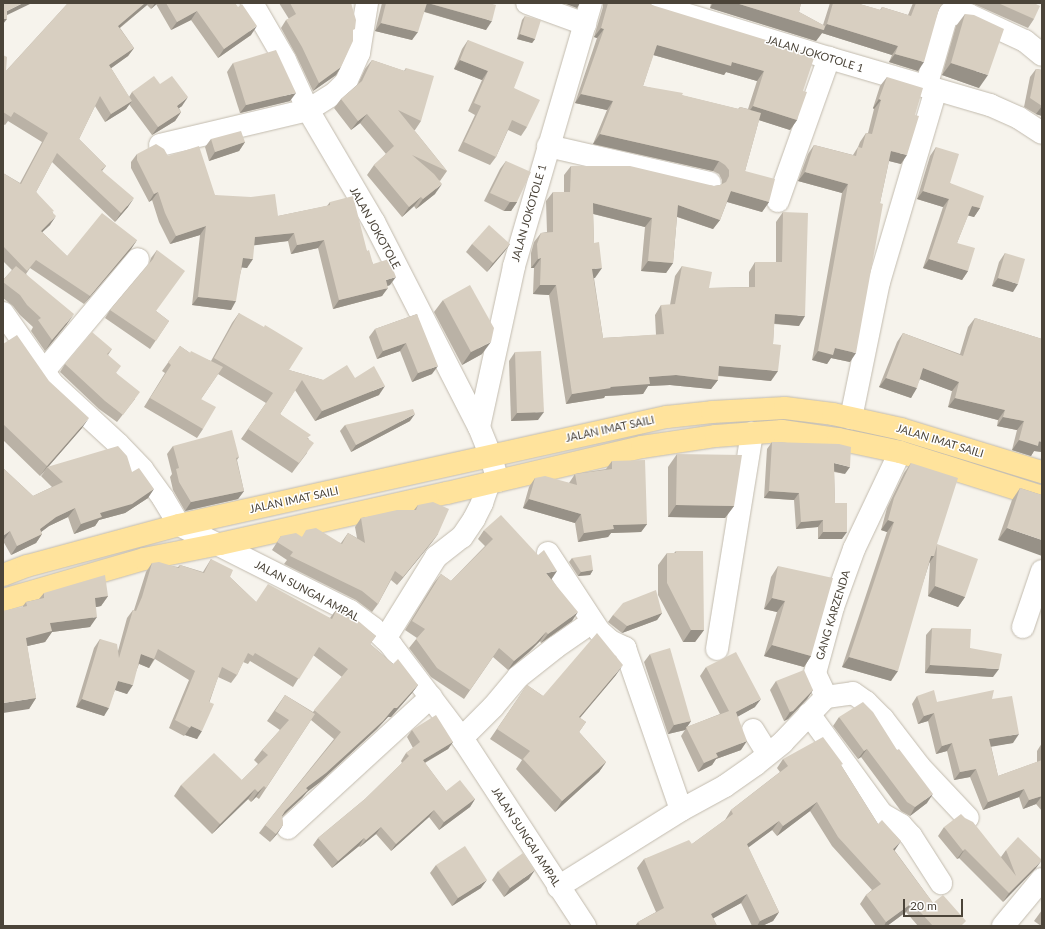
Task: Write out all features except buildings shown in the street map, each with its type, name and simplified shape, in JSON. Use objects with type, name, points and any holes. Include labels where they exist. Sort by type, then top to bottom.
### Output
[{"type":"main road","name":"JALAN IMAT SAILI","points":[[179,525],[667,417],[712,412],[785,408],[851,418],[901,429],[1042,472]]},
{"type":"main road","name":"JALAN IMAT SAILI","points":[[220,544],[642,447],[685,440],[782,431],[838,439],[900,452],[1042,497]]},
{"type":"main road","points":[[3,575],[28,566],[179,525]]},
{"type":"main road","points":[[3,600],[144,559],[220,544]]},
{"type":"street","name":"JALAN JOKOTOLE","points":[[252,3],[285,60],[308,110],[374,222],[479,427],[491,456],[493,482]]},
{"type":"street","points":[[160,145],[308,110],[335,93],[346,82],[359,53],[367,3]]},
{"type":"street","points":[[527,3],[585,24]]},
{"type":"street","name":"JALAN JOKOTOLE 1","points":[[479,427],[514,266],[591,3]]},
{"type":"street","name":"JALAN JOKOTOLE 1","points":[[649,3],[931,89],[990,105],[1019,118],[1042,133]]},
{"type":"street","points":[[851,418],[879,282],[931,89],[944,21],[950,13],[970,16],[1025,41],[1042,55]]},
{"type":"street","points":[[778,201],[829,58]]},
{"type":"street","points":[[548,146],[710,184]]},
{"type":"street","points":[[44,371],[138,259]]},
{"type":"street","points":[[3,313],[52,382],[118,444],[142,470],[163,498],[179,525]]},
{"type":"street","points":[[717,649],[752,433]]},
{"type":"street","name":"GANG KARZENDA","points":[[826,697],[815,673],[833,607],[854,549],[900,452]]},
{"type":"street","points":[[385,639],[436,557],[462,537],[474,519],[493,482]]},
{"type":"street","name":"JALAN SUNGAI AMPAL","points":[[179,525],[220,544],[350,611],[385,639],[401,656],[462,738],[558,887],[585,926]]},
{"type":"street","points":[[548,553],[592,622],[610,641],[625,648],[681,810]]},
{"type":"street","points":[[1023,628],[1042,571]]},
{"type":"street","points":[[462,738],[493,707],[518,677],[556,647],[592,622]]},
{"type":"street","points":[[558,887],[681,810],[725,786],[783,742],[826,697],[853,693],[866,702],[883,719],[919,766],[968,818]]},
{"type":"street","points":[[288,828],[431,697]]},
{"type":"street","points":[[810,714],[882,814],[901,825],[911,836],[941,883]]},
{"type":"street","points":[[753,730],[768,754]]},
{"type":"street","points":[[1003,926],[1042,879]]}]
